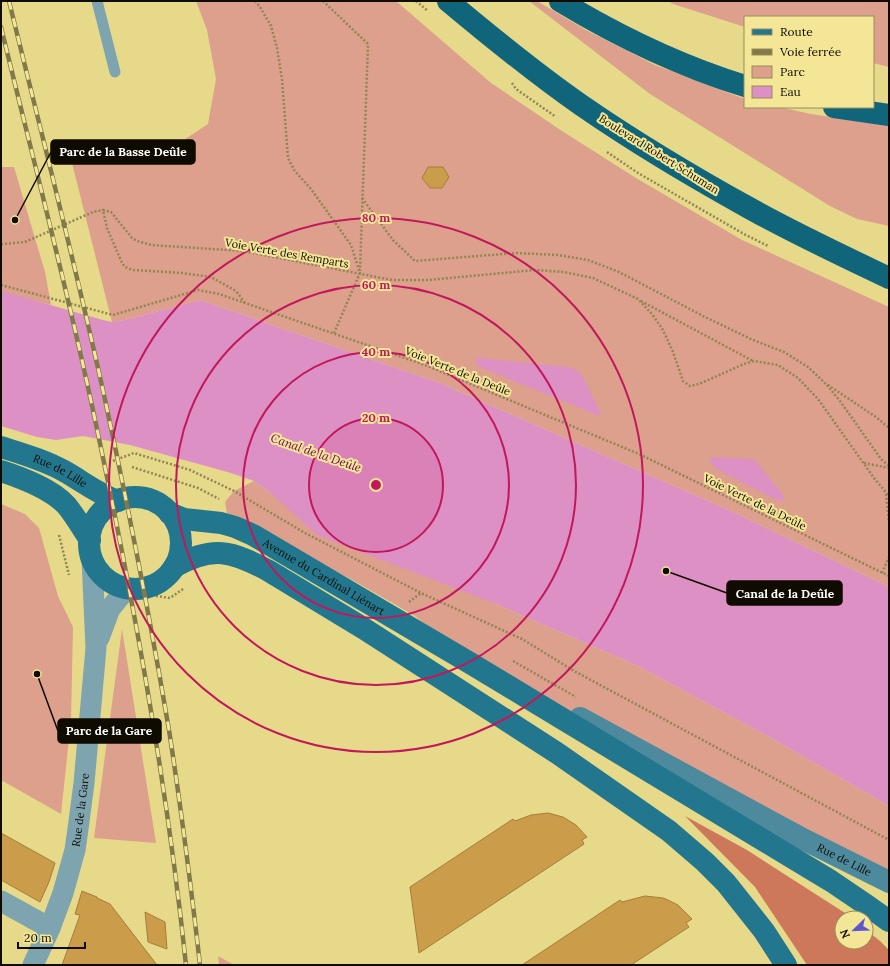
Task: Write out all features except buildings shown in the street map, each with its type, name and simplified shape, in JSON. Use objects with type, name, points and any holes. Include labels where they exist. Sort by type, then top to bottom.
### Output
[{"type":"highway","name":"Boulevard Robert Schuman","points":[[448,1],[564,93],[673,164],[752,210],[845,258],[889,278]]},
{"type":"highway","points":[[560,1],[596,22],[659,53],[699,70],[744,86]]},
{"type":"highway","points":[[842,108],[889,114]]},
{"type":"main road","name":"Rue de Lille","points":[[1,447],[29,455],[46,462],[105,496],[118,501]]},
{"type":"main road","name":"Rue de Lille","points":[[1,471],[36,484],[66,505],[75,517],[91,549]]},
{"type":"main road","points":[[131,497],[145,498],[158,504],[169,513],[178,527],[180,535],[180,552],[174,567],[165,578],[152,586],[135,589],[114,584],[103,576],[99,571],[91,549],[92,527],[98,516],[107,507],[118,501],[131,497]]},
{"type":"main road","name":"Avenue du Cardinal Liénart","points":[[169,513],[184,519],[221,523],[253,535],[470,663],[830,881],[889,922]]},
{"type":"main road","points":[[174,567],[198,556],[222,553],[233,554],[256,564],[363,628],[558,753],[669,831],[705,862],[726,883],[743,904],[764,931],[786,965]]},
{"type":"street","name":"Rue de la Gare","points":[[33,965],[60,904],[70,872],[78,829],[84,783],[96,648],[91,549]]},
{"type":"street","name":"Rue de la Gare","points":[[96,648],[109,611],[127,588]]},
{"type":"street","name":"Rue de Lille","points":[[470,663],[552,704],[799,837],[889,882]]},
{"type":"street","points":[[1,901],[50,928]]},
{"type":"lane","points":[[97,1],[115,72]]},
{"type":"path","points":[[255,1],[271,26],[277,48],[282,79],[288,158],[294,170],[311,190],[351,245],[360,273],[334,333]]},
{"type":"path","name":"Voie Verte des Remparts","points":[[103,210],[111,212],[132,238],[137,241],[151,244],[243,251],[360,273],[368,44],[323,1]]},
{"type":"path","points":[[362,198],[393,240],[415,261],[516,253],[588,260],[619,272],[705,317],[753,340],[784,352],[808,367],[826,383],[876,417],[889,428]]},
{"type":"path","points":[[1,244],[24,242],[93,212],[103,210],[107,228],[125,267],[133,270],[182,272],[211,277],[236,291],[245,303]]},
{"type":"path","points":[[360,273],[392,280],[428,280],[534,270],[564,272],[593,278],[638,299],[754,361],[778,365],[798,378],[818,399],[886,494],[889,496]]},
{"type":"path","name":"Voie Verte de la Deûle","points":[[1,285],[112,315],[198,290],[219,294],[425,365],[639,454],[889,576]]},
{"type":"path","points":[[638,299],[652,314],[663,330],[673,352],[683,381],[690,386],[699,384],[754,361]]},
{"type":"path","points":[[826,383],[881,459],[889,467]]},
{"type":"path","points":[[113,461],[134,453],[190,470],[234,491],[305,533],[421,593],[522,639],[574,671],[889,840]]},
{"type":"path","points":[[864,463],[889,467]]},
{"type":"path","points":[[132,467],[198,488],[208,493]]},
{"type":"path","points":[[886,494],[889,522]]},
{"type":"path","points":[[56,528],[71,581]]},
{"type":"path","points":[[882,573],[889,557]]},
{"type":"path","points":[[156,596],[170,598],[180,590]]},
{"type":"path","points":[[408,602],[421,593]]},
{"type":"green space","points":[[196,1],[396,1],[491,83],[562,131],[636,178],[742,240],[889,307],[889,587],[731,511],[440,383],[200,300],[125,320],[112,322],[72,163],[98,164],[123,162],[170,149],[208,124],[216,79],[207,30]]},
{"type":"green space","points":[[529,1],[537,1],[586,30],[655,65],[744,99],[744,108],[784,108],[811,114],[889,126],[889,226],[857,219],[830,206],[650,94]]},
{"type":"green space","points":[[668,1],[889,1],[889,67],[874,63],[874,16],[744,16],[744,27],[673,4]]},
{"type":"green space","points":[[1,167],[14,167],[45,272],[51,305],[1,292]]},
{"type":"green space","points":[[254,481],[272,494],[496,604],[638,666],[773,739],[889,806],[889,882],[470,663],[415,616],[356,582],[227,513],[225,502],[234,491]]},
{"type":"green space","points":[[1,504],[25,514],[39,528],[58,596],[73,627],[71,720],[61,814],[1,780]]},
{"type":"green space","points":[[122,629],[156,843],[94,838]]},
{"type":"green space","points":[[218,956],[234,965],[219,965]]},
{"type":"shaded area","points":[[685,816],[747,850],[840,910],[834,910],[834,950],[874,950],[874,936],[889,950],[889,965],[807,965],[755,887]]},
{"type":"water","points":[[1,291],[112,322],[125,320],[200,300],[440,383],[731,511],[889,587],[889,806],[773,739],[638,666],[496,604],[317,535],[272,494],[254,481],[231,473],[130,445],[83,436],[56,440],[37,437],[1,426]]},
{"type":"water","points":[[479,358],[569,367],[576,370],[582,375],[601,414],[597,415],[480,367],[476,363],[475,359]]},
{"type":"water","points":[[716,457],[755,460],[784,498],[782,501],[777,500],[716,469],[709,460]]},
{"type":"railway","points":[[9,1],[81,296],[104,395],[130,520],[169,730],[186,847],[200,965]]},
{"type":"railway","points":[[1,27],[81,354],[120,541],[158,752],[178,894],[186,965]]},
{"type":"place","name":"Parc de la Basse Deûle","points":[[15,220]]},
{"type":"place","name":"Canal de la Deûle","points":[[666,571]]},
{"type":"place","name":"Parc de la Gare","points":[[37,674]]}]
